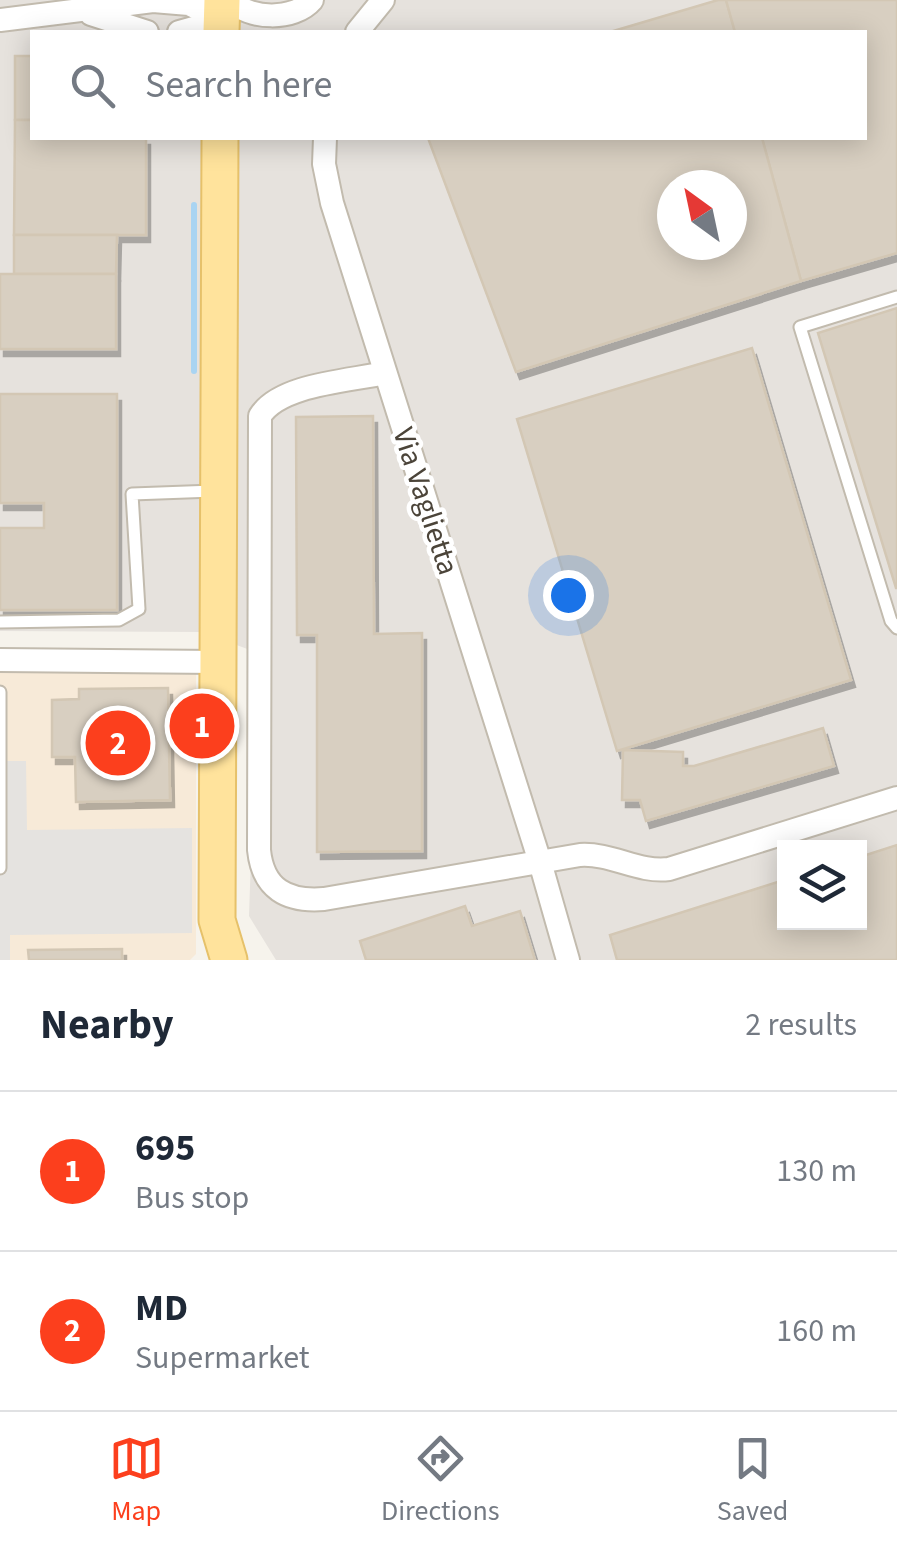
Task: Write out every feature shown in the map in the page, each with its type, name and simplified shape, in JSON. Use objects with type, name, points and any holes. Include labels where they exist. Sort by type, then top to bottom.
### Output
[{"type":"main road","points":[[218,142],[216,920],[229,960]]},
{"type":"main road","points":[[201,960],[216,920]]},
{"type":"street","points":[[0,20],[154,0],[256,15],[309,4]]},
{"type":"street","points":[[359,30],[384,0]]},
{"type":"street","points":[[280,30],[309,4]]},
{"type":"street","points":[[82,11],[141,30]]},
{"type":"street","points":[[184,30],[224,13]]},
{"type":"street","name":"Via Vaglietta","points":[[324,140],[330,195],[568,960]]},
{"type":"street","points":[[386,373],[285,394],[260,416],[259,850],[264,874],[279,892],[314,900],[542,869],[594,854],[646,869],[676,868],[897,798]]},
{"type":"street","points":[[0,660],[217,662]]},
{"type":"lane","points":[[897,297],[800,327],[891,620],[897,628]]},
{"type":"lane","points":[[0,622],[119,620],[139,608],[132,494],[218,490]]},
{"type":"lane","points":[[0,692],[0,868]]},
{"type":"shaded area","points":[[0,0],[897,0],[897,960],[276,960],[249,916],[258,653],[202,632],[0,631]]},
{"type":"shaded area","points":[[0,663],[196,668],[196,954],[190,960],[0,960]]},
{"type":"shaded area","points":[[0,761],[26,761],[27,830],[192,828],[192,933],[10,935],[10,960],[0,960]]},
{"type":"building","points":[[726,0],[734,30],[617,30]]},
{"type":"building","points":[[726,0],[897,0],[897,253],[801,281],[763,140],[867,140],[867,30],[734,30]]},
{"type":"building","points":[[15,56],[30,56],[30,120],[15,120]]},
{"type":"building","points":[[15,120],[30,120],[30,140],[146,140],[146,235],[14,235]]},
{"type":"building","points":[[429,140],[763,140],[801,281],[516,372]]},
{"type":"building","points":[[14,235],[117,235],[116,274],[14,274]]},
{"type":"building","points":[[0,274],[116,274],[116,349],[0,349]]},
{"type":"building","points":[[897,308],[897,588],[896,588],[818,333]]},
{"type":"building","points":[[752,348],[851,680],[617,751],[517,419]]},
{"type":"building","points":[[0,394],[117,394],[117,610],[0,610],[0,528],[44,528],[44,503],[0,503]]},
{"type":"building","points":[[373,416],[374,634],[422,633],[422,851],[317,852],[317,635],[297,635],[296,417]]},
{"type":"building","points":[[168,688],[170,800],[76,802],[75,757],[52,757],[52,700],[79,699],[79,689]]},
{"type":"building","points":[[823,728],[834,766],[646,821],[640,800],[622,800],[623,750],[683,752],[683,766],[694,766]]},
{"type":"building","points":[[897,845],[897,960],[617,960],[610,935],[777,882],[777,930],[867,930],[867,855]]},
{"type":"building","points":[[465,906],[472,926],[520,911],[535,960],[366,960],[360,941]]},
{"type":"building","points":[[122,949],[122,960],[29,960],[28,950]]},
{"type":"waterway","points":[[194,205],[194,371]]},
{"type":"place","name":"695","points":[[202,726]]},
{"type":"place","name":"MD","points":[[118,743]]}]
